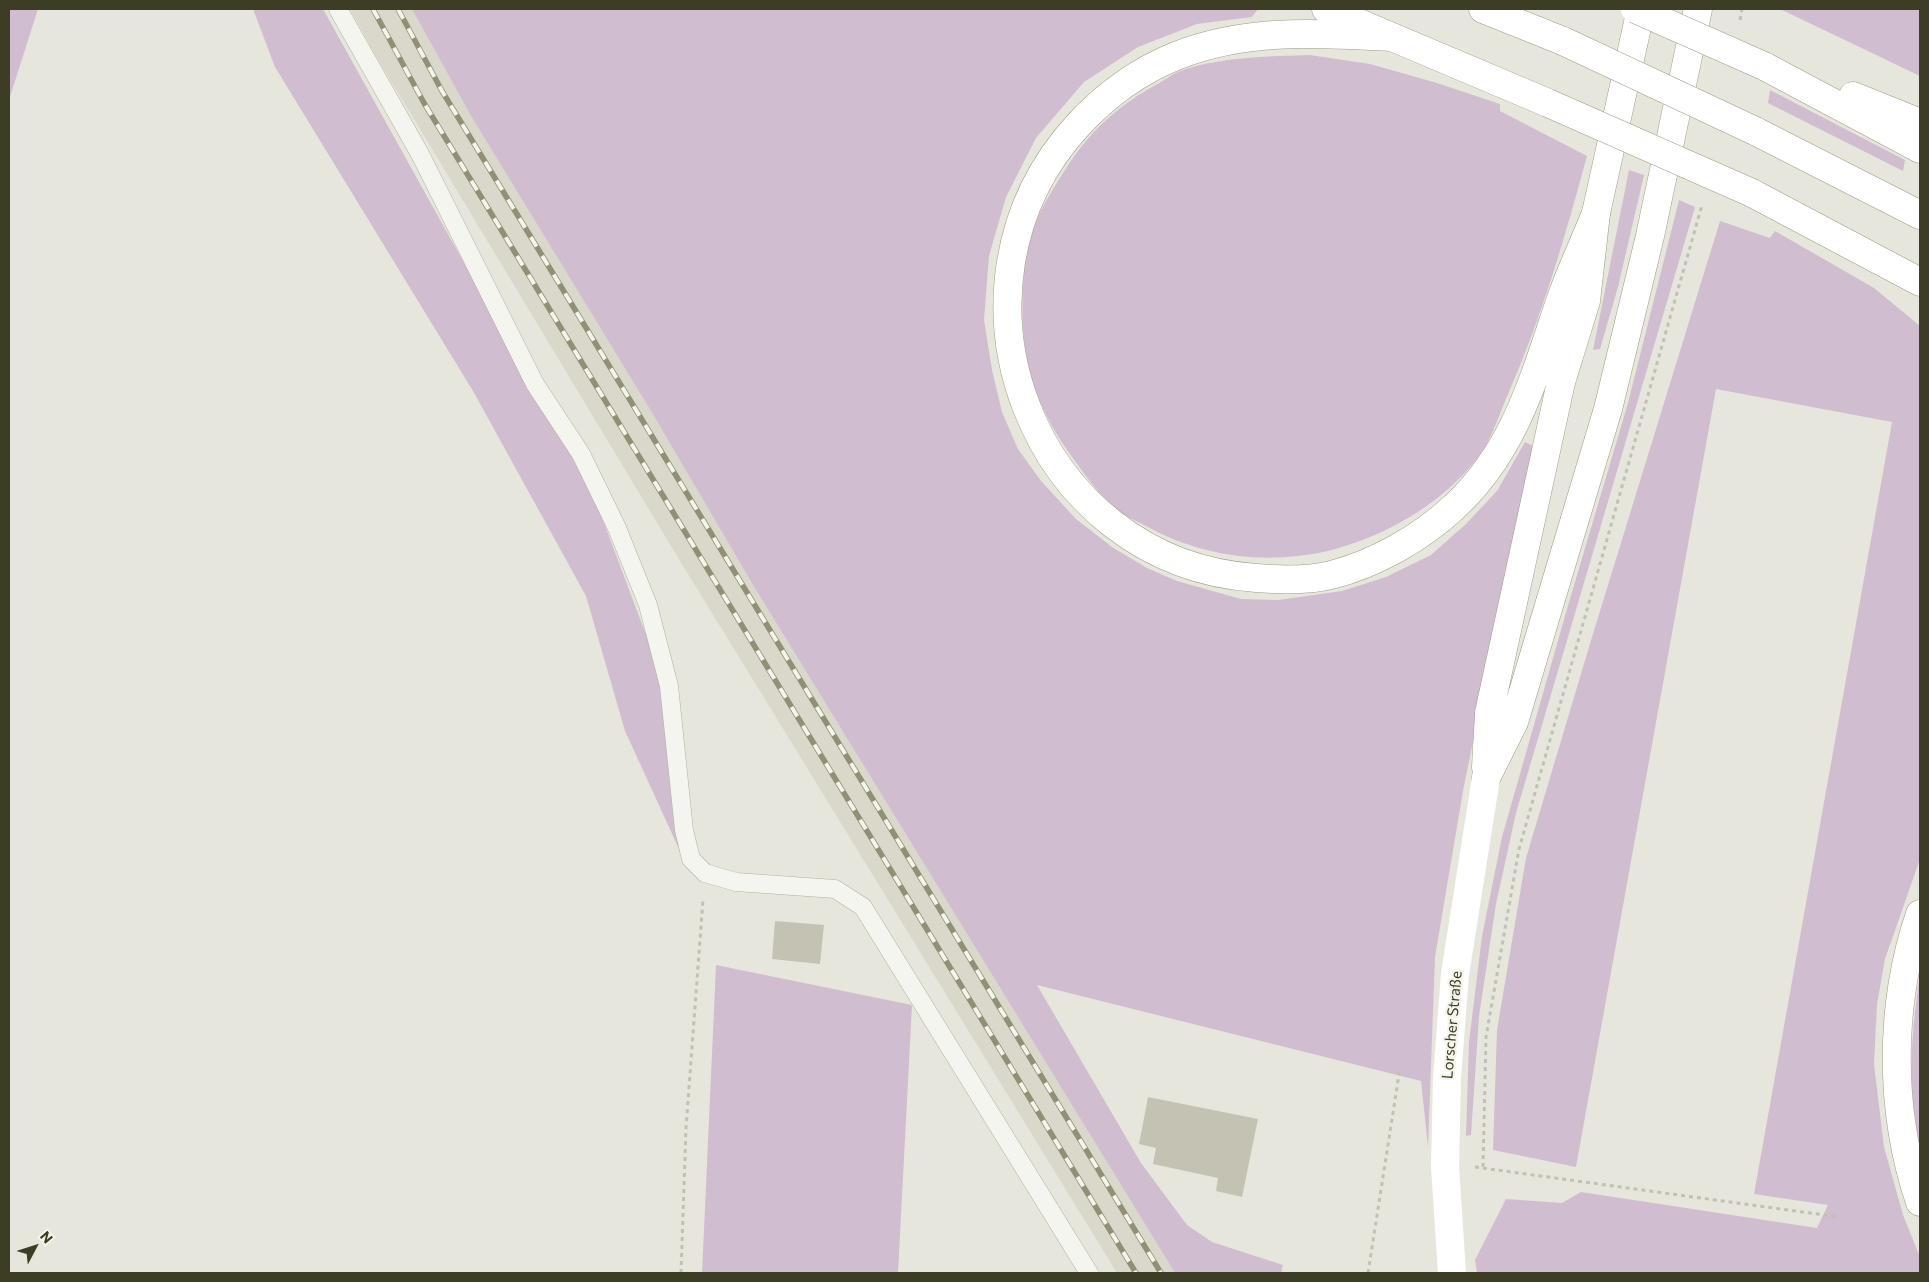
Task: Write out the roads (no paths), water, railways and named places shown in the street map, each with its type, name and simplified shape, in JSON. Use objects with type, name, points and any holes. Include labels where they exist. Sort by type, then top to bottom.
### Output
[{"type":"main road","points":[[1326,9],[1548,103],[1752,194],[1919,282]]},
{"type":"main road","points":[[1483,9],[1564,41],[1755,131],[1920,215]]},
{"type":"main road","points":[[1635,9],[1764,66],[1920,149]]},
{"type":"main road","points":[[1486,778],[1489,713],[1561,382],[1586,301],[1596,213],[1641,9]]},
{"type":"main road","points":[[1486,778],[1514,722],[1608,408],[1650,236],[1698,9]]},
{"type":"main road","points":[[1390,37],[1312,33],[1268,34],[1220,42],[1176,56],[1133,77],[1096,106],[1064,140],[1038,180],[1020,222],[1009,268],[1007,315],[1012,362],[1026,407],[1047,449],[1074,487],[1108,520],[1147,546],[1191,565],[1236,577],[1283,580],[1330,575],[1374,560],[1416,537],[1455,506],[1505,444],[1527,401],[1563,293],[1596,213]]},
{"type":"main road","points":[[1764,66],[1842,91],[1920,123]]},
{"type":"main road","name":"Lorscher Straße","points":[[1452,1273],[1445,1167],[1447,1078],[1455,974],[1486,778]]},
{"type":"main road","points":[[1920,914],[1907,963],[1898,1040],[1901,1118],[1907,1156],[1920,1202]]},
{"type":"lane","points":[[338,9],[420,154],[535,384],[581,454],[617,528],[648,605],[667,677],[684,830],[691,859],[705,874],[736,882],[836,889],[863,906],[1089,1273]]},
{"type":"railway","points":[[373,9],[424,103],[1136,1273]]},
{"type":"railway","points":[[398,9],[442,91],[1161,1273]]}]
